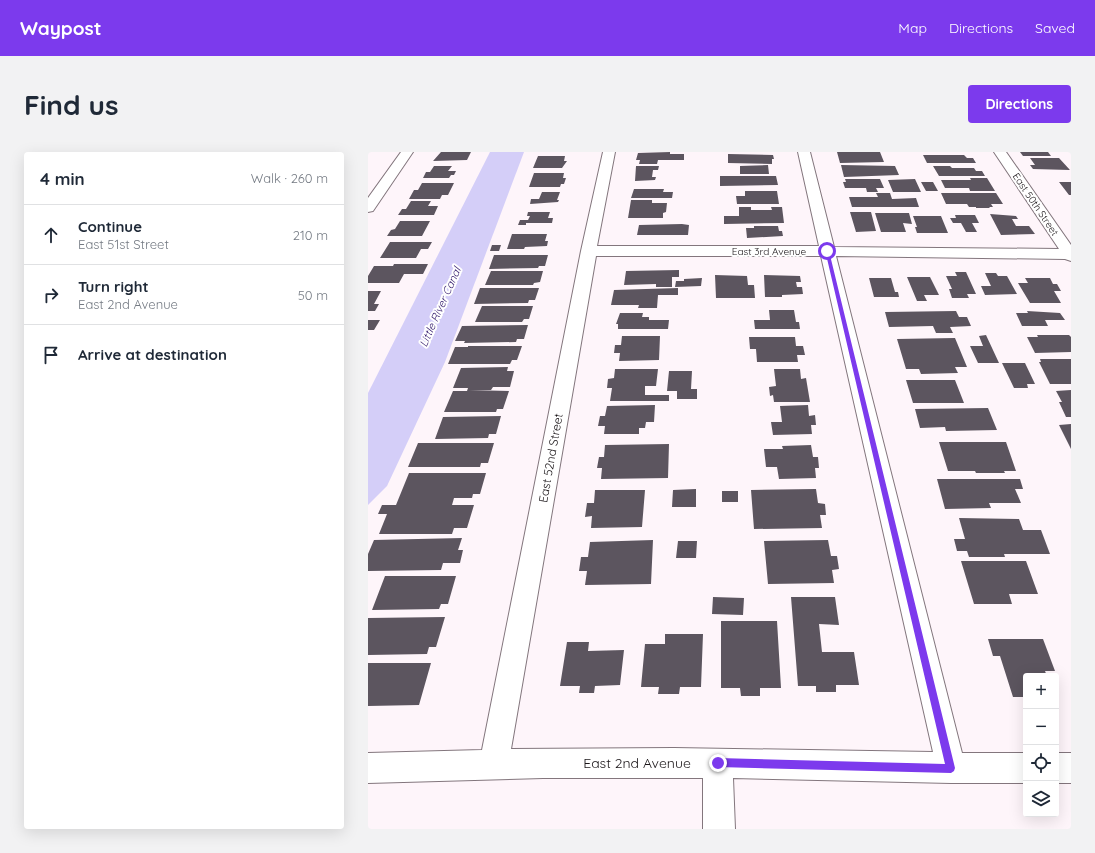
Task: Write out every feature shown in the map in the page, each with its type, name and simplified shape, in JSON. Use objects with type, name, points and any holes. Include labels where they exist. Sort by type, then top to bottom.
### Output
[{"type":"street","points":[[368,208],[407,152]]},
{"type":"street","name":"East 52nd Street","points":[[494,764],[589,251],[609,152]]},
{"type":"street","points":[[804,152],[951,768]]},
{"type":"street","name":"East 50th Street","points":[[1000,152],[1070,255]]},
{"type":"street","name":"East 3rd Avenue","points":[[589,251],[827,251],[1070,255]]},
{"type":"street","points":[[718,763],[719,829]]},
{"type":"street","name":"East 2nd Avenue","points":[[368,768],[494,764],[718,763],[1023,768]]},
{"type":"street","points":[[1059,768],[1071,768]]},
{"type":"water","name":"Little River Canal","points":[[490,152],[524,152],[445,362],[387,486],[368,505],[368,393]]},
{"type":"building","points":[[441,152],[471,152],[467,160],[433,161]]},
{"type":"building","points":[[670,152],[670,154],[684,154],[684,160],[658,160],[657,164],[639,164],[640,160],[636,160],[638,153]]},
{"type":"building","points":[[837,152],[880,152],[884,162],[840,163]]},
{"type":"building","points":[[1020,152],[1048,152],[1051,156],[1023,156]]},
{"type":"building","points":[[728,154],[773,155],[774,159],[772,159],[772,164],[728,163]]},
{"type":"building","points":[[923,155],[964,155],[967,158],[973,158],[976,163],[927,163]]},
{"type":"building","points":[[538,156],[565,156],[564,161],[567,161],[562,168],[533,168]]},
{"type":"building","points":[[1030,158],[1059,158],[1070,170],[1033,169],[1030,165],[1035,165]]},
{"type":"building","points":[[768,165],[769,174],[740,174],[740,166]]},
{"type":"building","points":[[841,165],[895,166],[899,175],[844,177]]},
{"type":"building","points":[[434,166],[452,166],[448,171],[456,171],[454,175],[451,175],[449,178],[423,178],[426,172],[430,172]]},
{"type":"building","points":[[636,166],[659,166],[658,170],[653,170],[652,177],[656,177],[655,180],[635,181]]},
{"type":"building","points":[[933,166],[974,168],[976,171],[982,171],[985,176],[939,176]]},
{"type":"building","points":[[534,173],[564,173],[563,178],[566,178],[564,184],[561,184],[560,187],[529,187]]},
{"type":"building","points":[[720,176],[776,176],[778,185],[720,186]]},
{"type":"building","points":[[970,178],[987,178],[995,191],[970,191],[969,188],[945,188],[941,180],[971,180]]},
{"type":"building","points":[[845,179],[880,179],[884,188],[876,188],[878,192],[867,192],[866,188],[845,188],[843,182],[846,182]]},
{"type":"building","points":[[915,179],[921,192],[893,192],[888,180]]},
{"type":"building","points":[[921,182],[933,182],[938,191],[926,191]]},
{"type":"building","points":[[1059,182],[1071,182],[1071,195],[1069,195]]},
{"type":"building","points":[[422,183],[454,183],[448,195],[442,195],[440,199],[409,199],[414,190],[418,190]]},
{"type":"building","points":[[634,189],[664,189],[663,192],[673,192],[672,198],[631,198]]},
{"type":"building","points":[[745,191],[777,191],[779,204],[737,204],[736,196],[745,196]]},
{"type":"building","points":[[542,192],[560,192],[557,200],[559,200],[558,202],[530,204],[531,199],[539,199]]},
{"type":"building","points":[[876,193],[890,193],[892,199],[916,198],[919,207],[852,207],[849,197],[878,197]]},
{"type":"building","points":[[941,193],[996,193],[1003,204],[991,204],[993,207],[989,207],[990,208],[976,208],[969,207],[967,204],[946,204]]},
{"type":"building","points":[[631,200],[652,200],[652,203],[667,203],[666,212],[663,213],[663,218],[628,218]]},
{"type":"building","points":[[411,201],[431,201],[428,206],[438,206],[434,215],[398,215],[402,209],[406,209]]},
{"type":"building","points":[[739,207],[751,207],[751,210],[772,210],[771,207],[782,207],[784,223],[724,224],[724,216],[739,216]]},
{"type":"building","points":[[528,212],[550,212],[548,218],[553,218],[552,223],[526,223],[526,225],[518,225],[520,220],[528,220],[530,216],[527,216]]},
{"type":"building","points":[[850,212],[871,212],[876,231],[856,232]]},
{"type":"building","points":[[875,213],[909,213],[912,224],[903,223],[906,232],[881,232]]},
{"type":"building","points":[[990,214],[1016,216],[1018,219],[1012,219],[1016,226],[1029,226],[1035,234],[1001,235]]},
{"type":"building","points":[[955,215],[975,215],[979,223],[972,223],[977,232],[966,232],[961,223],[953,223],[950,218],[956,218]]},
{"type":"building","points":[[913,216],[941,216],[948,233],[917,233],[915,227],[917,227]]},
{"type":"building","points":[[400,221],[430,221],[422,236],[387,236],[391,230],[395,229]]},
{"type":"building","points":[[639,225],[689,225],[688,235],[637,235]]},
{"type":"building","points":[[754,226],[778,226],[779,231],[782,231],[783,236],[747,238],[746,228],[754,228]]},
{"type":"building","points":[[512,234],[547,234],[545,241],[548,241],[547,246],[525,247],[524,249],[507,249]]},
{"type":"building","points":[[390,242],[432,242],[428,249],[421,249],[416,258],[380,258]]},
{"type":"building","points":[[492,245],[501,245],[499,251],[490,251]]},
{"type":"building","points":[[494,255],[548,255],[545,266],[539,266],[538,268],[489,269]]},
{"type":"building","points":[[394,264],[428,264],[423,274],[404,274],[399,283],[368,283],[368,276],[374,266],[393,266]]},
{"type":"building","points":[[679,270],[679,277],[672,277],[672,287],[656,287],[656,284],[624,285],[626,271]]},
{"type":"building","points":[[491,271],[543,271],[540,282],[534,283],[533,285],[485,285]]},
{"type":"building","points":[[955,272],[966,272],[976,294],[967,294],[969,298],[952,298],[949,289],[952,289],[946,276],[957,276]]},
{"type":"building","points":[[985,273],[996,273],[998,276],[1007,276],[1017,294],[985,295],[981,286],[991,286]]},
{"type":"building","points":[[715,275],[747,276],[748,285],[754,285],[755,298],[716,298]]},
{"type":"building","points":[[764,275],[800,276],[801,282],[796,282],[797,287],[802,287],[803,294],[782,295],[782,297],[765,297]]},
{"type":"building","points":[[907,277],[930,277],[939,295],[924,295],[927,301],[917,301]]},
{"type":"building","points":[[702,278],[701,286],[675,287],[676,281]]},
{"type":"building","points":[[869,278],[891,278],[895,292],[898,292],[899,297],[874,297]]},
{"type":"building","points":[[1025,278],[1050,278],[1053,284],[1057,284],[1061,291],[1054,291],[1061,303],[1030,303],[1018,283],[1028,283]]},
{"type":"building","points":[[480,288],[539,288],[535,300],[529,300],[528,303],[474,304]]},
{"type":"building","points":[[678,288],[678,295],[658,295],[657,308],[638,308],[639,305],[611,305],[614,290]]},
{"type":"building","points":[[368,291],[381,291],[374,304],[379,304],[375,311],[368,311]]},
{"type":"building","points":[[482,306],[533,306],[529,319],[524,319],[522,322],[475,322]]},
{"type":"building","points":[[769,310],[794,310],[796,322],[799,322],[800,329],[755,329],[754,320],[770,320]]},
{"type":"building","points":[[956,311],[959,317],[967,317],[971,326],[950,327],[953,333],[936,333],[933,326],[889,327],[885,312]]},
{"type":"building","points":[[1027,311],[1060,313],[1065,320],[1045,320],[1048,326],[1022,326],[1016,313],[1028,313]]},
{"type":"building","points":[[620,313],[643,313],[642,317],[649,317],[649,320],[669,320],[668,329],[618,329],[618,324],[616,324]]},
{"type":"building","points":[[368,320],[380,320],[374,330],[368,330]]},
{"type":"building","points":[[528,325],[524,339],[517,339],[516,342],[464,343],[465,341],[455,341],[462,326]]},
{"type":"building","points":[[986,335],[999,363],[978,363],[970,346],[983,346],[979,336]]},
{"type":"building","points":[[1037,335],[1069,335],[1071,337],[1071,352],[1035,353],[1027,337],[1038,337]]},
{"type":"building","points":[[622,336],[660,336],[659,360],[619,361],[620,353],[614,353],[615,345],[621,345]]},
{"type":"building","points":[[749,337],[795,337],[796,346],[803,346],[805,355],[797,355],[798,362],[757,362],[756,349],[750,349]]},
{"type":"building","points":[[955,338],[967,367],[955,367],[958,373],[921,374],[919,369],[906,369],[897,339]]},
{"type":"building","points":[[522,346],[517,360],[512,360],[510,364],[448,364],[455,347]]},
{"type":"building","points":[[1040,359],[1071,359],[1071,384],[1050,384],[1039,362],[1041,362]]},
{"type":"building","points":[[1002,363],[1025,363],[1035,384],[1027,384],[1028,388],[1014,388]]},
{"type":"building","points":[[508,367],[507,371],[514,371],[510,387],[493,387],[491,390],[469,390],[509,391],[503,409],[497,409],[496,412],[444,412],[453,391],[467,391],[468,388],[453,388],[461,368]]},
{"type":"building","points":[[615,369],[658,369],[656,386],[645,386],[645,395],[669,395],[669,401],[610,401],[612,388],[607,388],[608,379],[614,378]]},
{"type":"building","points":[[774,369],[800,369],[801,379],[806,378],[810,402],[774,402],[773,395],[770,396],[769,387],[776,386]]},
{"type":"building","points":[[669,371],[692,371],[691,389],[697,389],[697,399],[677,399],[677,391],[667,391]]},
{"type":"building","points":[[906,380],[955,380],[964,403],[913,403]]},
{"type":"building","points":[[1071,390],[1071,417],[1066,417],[1059,402],[1062,402],[1056,391]]},
{"type":"building","points":[[655,405],[654,422],[646,422],[645,428],[639,428],[639,434],[604,434],[605,426],[598,426],[600,416],[605,416],[607,406]]},
{"type":"building","points":[[808,405],[809,416],[815,415],[816,425],[811,425],[812,434],[773,435],[771,422],[782,422],[780,406]]},
{"type":"building","points":[[988,408],[997,430],[946,431],[945,427],[920,428],[915,409]]},
{"type":"building","points":[[501,416],[496,434],[489,434],[488,438],[435,439],[443,417]]},
{"type":"building","points":[[1071,424],[1071,449],[1059,425]]},
{"type":"building","points":[[939,442],[1006,442],[1016,471],[1004,471],[1005,473],[976,473],[975,471],[948,471]]},
{"type":"building","points":[[418,443],[494,443],[488,463],[481,463],[480,467],[408,467]]},
{"type":"building","points":[[669,444],[668,478],[601,479],[602,468],[597,468],[599,457],[604,457],[605,445]]},
{"type":"building","points":[[811,445],[813,457],[818,457],[819,468],[815,468],[816,478],[779,479],[777,467],[766,467],[764,449],[783,449],[782,446]]},
{"type":"building","points":[[409,473],[486,473],[480,494],[473,494],[472,498],[454,498],[452,505],[474,505],[467,528],[454,528],[452,534],[379,534],[387,514],[378,514],[382,505],[396,505]]},
{"type":"building","points":[[937,479],[1020,479],[1023,489],[1015,489],[1021,503],[989,503],[991,508],[945,509]]},
{"type":"building","points":[[696,489],[696,507],[672,507],[673,490]]},
{"type":"building","points":[[816,489],[818,503],[825,504],[826,515],[820,515],[822,528],[754,529],[751,490]]},
{"type":"building","points":[[595,490],[645,490],[642,527],[591,528],[592,516],[585,517],[587,503],[594,503]]},
{"type":"building","points":[[722,491],[738,491],[738,502],[722,502]]},
{"type":"building","points":[[959,518],[1019,519],[1023,530],[1041,530],[1050,554],[1004,554],[1005,557],[969,557],[967,551],[957,551],[954,539],[965,539]]},
{"type":"building","points":[[462,538],[458,550],[463,550],[460,563],[443,563],[441,570],[368,571],[368,554],[374,540]]},
{"type":"building","points":[[653,540],[651,584],[585,585],[587,571],[579,571],[581,557],[588,557],[590,542]]},
{"type":"building","points":[[828,540],[831,556],[837,556],[839,569],[832,570],[834,583],[768,584],[764,541]]},
{"type":"building","points":[[678,541],[697,541],[696,558],[676,558]]},
{"type":"building","points":[[961,561],[1026,561],[1038,594],[1009,594],[1012,604],[974,604]]},
{"type":"building","points":[[385,576],[456,576],[448,604],[441,604],[439,609],[372,610]]},
{"type":"building","points":[[713,597],[744,598],[743,615],[712,614]]},
{"type":"building","points":[[791,597],[835,597],[839,625],[819,624],[822,652],[854,652],[859,685],[836,685],[836,692],[816,692],[816,686],[798,686]]},
{"type":"building","points":[[445,617],[436,647],[429,647],[427,654],[368,655],[368,618]]},
{"type":"building","points":[[721,621],[777,621],[781,688],[760,688],[760,696],[741,696],[740,688],[721,688]]},
{"type":"building","points":[[665,634],[703,634],[701,687],[680,687],[679,694],[658,694],[659,687],[641,687],[645,644],[665,644]]},
{"type":"building","points":[[988,639],[1043,639],[1055,671],[1045,671],[1046,673],[1023,673],[1023,697],[1013,697],[1000,656],[993,656]]},
{"type":"building","points":[[567,642],[589,642],[588,651],[624,650],[620,685],[595,686],[594,693],[579,693],[580,686],[560,686]]},
{"type":"building","points":[[368,663],[431,663],[419,705],[368,706]]},
{"type":"route","points":[[718,763],[951,768],[827,251]]}]
